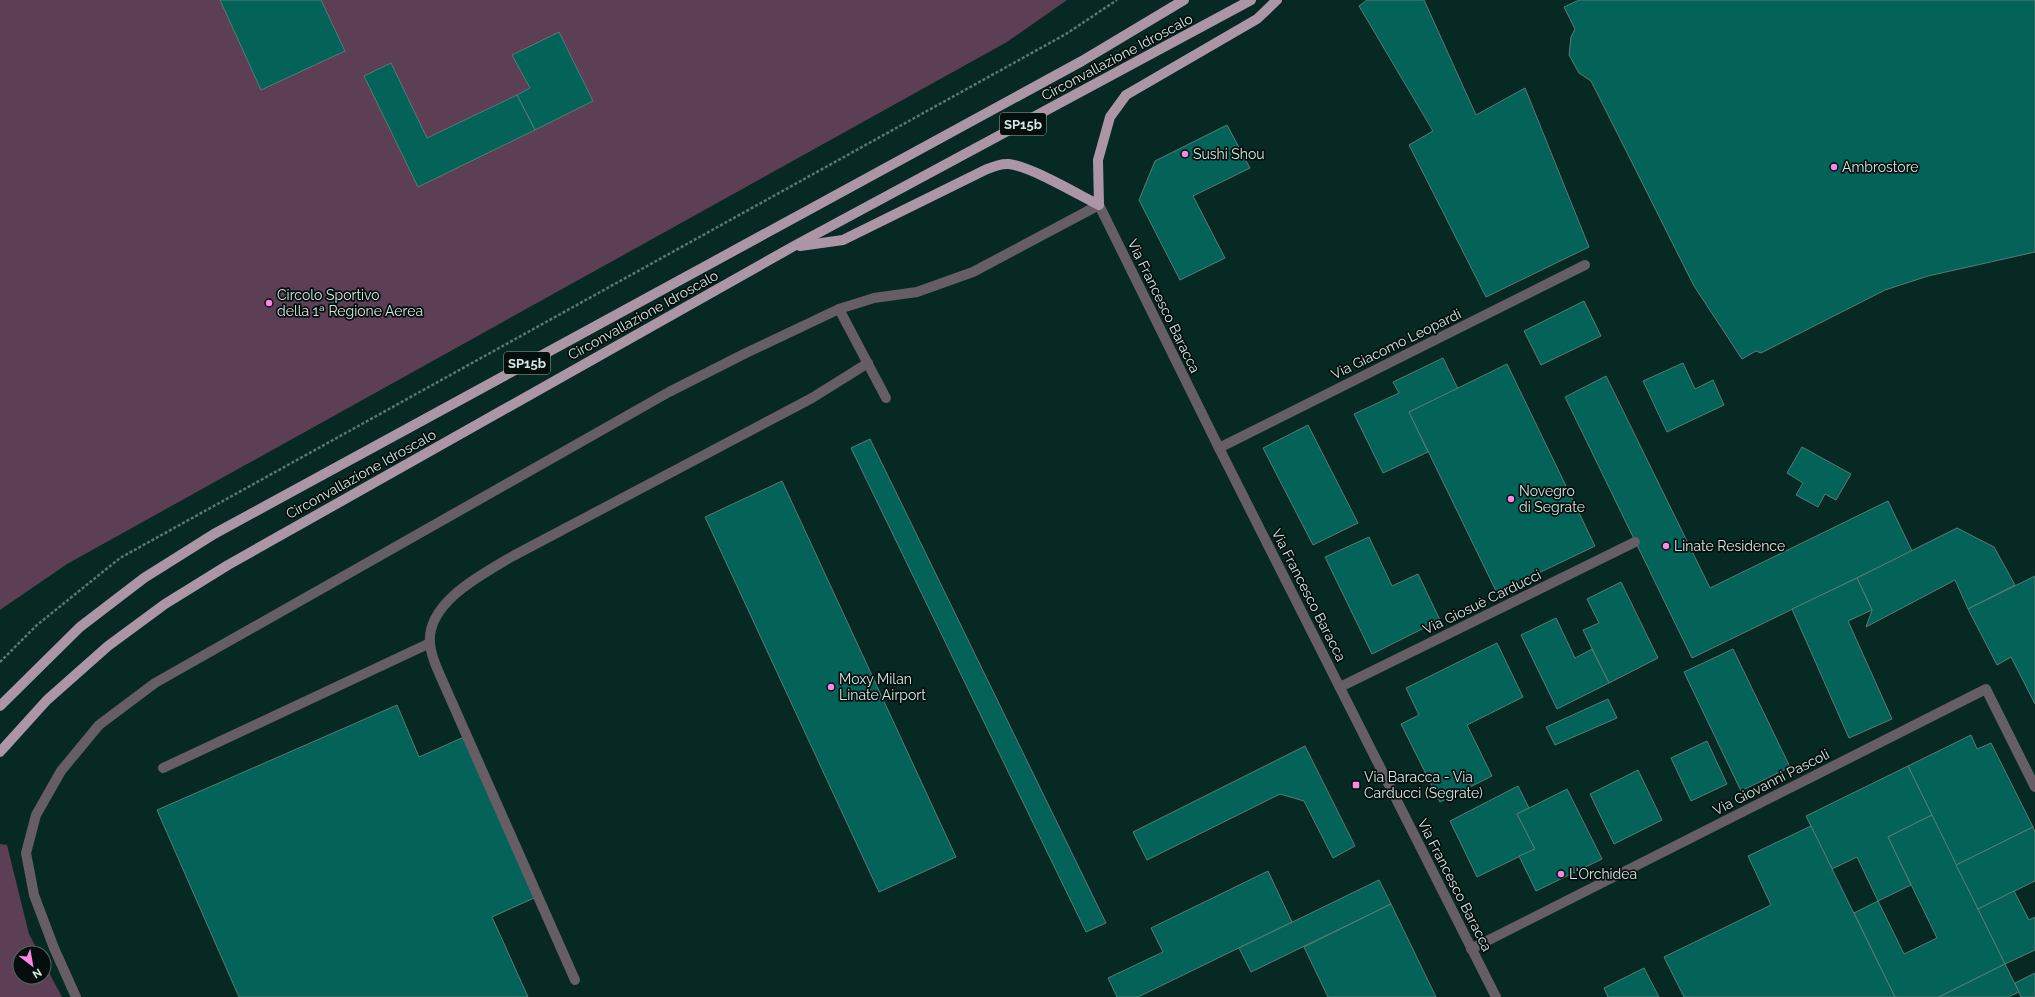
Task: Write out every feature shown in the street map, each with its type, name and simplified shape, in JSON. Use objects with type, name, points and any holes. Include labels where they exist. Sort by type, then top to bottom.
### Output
[{"type":"main road","name":"Circonvallazione Idroscalo","points":[[0,706],[80,627],[144,578],[214,534],[1082,60],[1184,0]]},
{"type":"main road","name":"Circonvallazione Idroscalo","points":[[0,752],[48,700],[108,646],[165,604],[228,565],[794,246],[1250,0]]},
{"type":"main road","points":[[794,246],[843,240],[998,165],[1010,164],[1045,178],[1099,205],[1098,160],[1110,117],[1126,95],[1257,19],[1277,0]]},
{"type":"street","points":[[76,997],[54,948],[34,895],[26,853],[36,815],[61,771],[99,725],[155,683],[662,396],[746,353],[839,309],[874,298],[916,292],[974,272],[1099,205]]},
{"type":"street","name":"Via Francesco Baracca","points":[[1099,205],[1219,448],[1496,997]]},
{"type":"street","name":"Via Giacomo Leopardi","points":[[1219,448],[1585,265]]},
{"type":"street","points":[[839,309],[886,398]]},
{"type":"street","points":[[575,980],[438,674],[430,643],[431,629],[437,616],[465,585],[513,556],[812,398],[868,363]]},
{"type":"street","name":"Via Giosuè Carducci","points":[[1340,687],[1635,542]]},
{"type":"street","points":[[163,768],[430,643]]},
{"type":"street","name":"Via Giovanni Pascoli","points":[[1471,949],[1986,689],[2035,787]]},
{"type":"path","points":[[0,662],[37,625],[120,558],[1066,34],[1117,0]]},
{"type":"shaded area","name":"Circolo Sportivo della 1ª Regione Aerea","points":[[0,0],[1067,0],[1007,42],[67,564],[0,610]]},
{"type":"shaded area","points":[[0,844],[7,845],[29,934],[35,945],[12,945],[12,985],[52,985],[52,978],[62,997],[0,997]]},
{"type":"building","points":[[220,0],[321,0],[345,51],[261,90]]},
{"type":"building","points":[[1367,0],[1424,0],[1476,115],[1525,88],[1589,247],[1486,297],[1409,145],[1433,131],[1359,6]]},
{"type":"building","name":"Ambrostore","points":[[1579,0],[2035,0],[2035,252],[1928,276],[1885,290],[1761,353],[1756,351],[1742,359],[1694,286],[1591,81],[1579,73],[1569,55],[1571,37],[1575,29],[1564,7]]},
{"type":"building","points":[[559,32],[593,101],[535,130],[517,95],[530,88],[512,55]]},
{"type":"building","points":[[391,63],[427,138],[517,95],[535,130],[418,187],[364,76]]},
{"type":"building","points":[[1227,125],[1250,168],[1193,196],[1225,258],[1180,280],[1139,200],[1155,161]]},
{"type":"building","points":[[1584,301],[1601,336],[1541,365],[1524,331]]},
{"type":"building","points":[[1443,358],[1458,389],[1409,412],[1428,452],[1383,473],[1354,414],[1399,393],[1393,382]]},
{"type":"building","points":[[1683,363],[1695,389],[1713,380],[1724,405],[1667,432],[1643,381]]},
{"type":"building","name":"Novegro di Segrate","points":[[1507,364],[1595,546],[1497,593],[1409,412]]},
{"type":"building","points":[[1606,376],[1710,588],[1888,501],[1912,551],[1692,658],[1565,397]]},
{"type":"building","points":[[1308,425],[1358,523],[1313,545],[1263,448]]},
{"type":"building","points":[[870,439],[1106,923],[1086,932],[851,448]]},
{"type":"building","points":[[1802,447],[1851,474],[1836,500],[1825,494],[1818,507],[1796,495],[1803,483],[1787,473]]},
{"type":"building","name":"Moxy Milan Linate Airport","points":[[782,481],[956,857],[879,892],[705,517]]},
{"type":"building","points":[[1957,528],[1994,547],[2015,585],[1968,609],[1955,580],[1866,627],[1872,610],[1857,578]]},
{"type":"building","points":[[1369,537],[1392,586],[1418,574],[1440,620],[1372,654],[1325,557]]},
{"type":"building","points":[[2035,576],[2035,704],[2011,657],[1997,665],[1968,609]]},
{"type":"building","points":[[1857,578],[1872,610],[1848,621],[1892,719],[1849,738],[1792,609]]},
{"type":"building","points":[[1621,582],[1658,658],[1609,683],[1583,630],[1599,623],[1587,599]]},
{"type":"building","points":[[1556,618],[1575,658],[1592,649],[1609,683],[1557,709],[1521,635]]},
{"type":"building","points":[[1497,643],[1523,697],[1467,725],[1492,776],[1440,802],[1401,724],[1419,715],[1406,688]]},
{"type":"building","points":[[1733,649],[1790,767],[1741,791],[1684,672]]},
{"type":"building","points":[[1608,699],[1617,718],[1555,745],[1546,727]]},
{"type":"building","points":[[397,705],[419,757],[464,737],[534,898],[492,917],[528,997],[239,997],[157,810]]},
{"type":"building","points":[[1971,735],[1977,749],[1991,743],[2033,827],[1956,865],[1908,766]]},
{"type":"building","points":[[1707,741],[1727,784],[1691,801],[1671,758]]},
{"type":"building","points":[[1305,746],[1355,846],[1333,858],[1304,801],[1280,794],[1147,860],[1133,832]]},
{"type":"building","points":[[1908,766],[1932,815],[1888,837],[1911,885],[1878,901],[1857,857],[1832,869],[1806,816]]},
{"type":"building","points":[[1638,770],[1662,820],[1614,844],[1590,794]]},
{"type":"building","points":[[1518,786],[1529,808],[1517,814],[1535,849],[1477,877],[1450,821]]},
{"type":"building","points":[[1567,789],[1602,859],[1536,891],[1519,856],[1535,849],[1517,814]]},
{"type":"building","points":[[1932,815],[2005,964],[1939,997],[1895,997],[1854,913],[1878,901],[1904,954],[1937,938],[1888,837]]},
{"type":"building","points":[[1811,826],[1895,997],[1684,997],[1664,957],[1771,905],[1748,856]]},
{"type":"building","points":[[2033,827],[2035,832],[2035,881],[1978,909],[1956,865]]},
{"type":"building","points":[[1268,871],[1292,922],[1138,997],[1117,997],[1108,978],[1163,952],[1151,928]]},
{"type":"building","points":[[1379,880],[1391,904],[1251,972],[1239,948]]},
{"type":"building","points":[[2014,891],[2029,920],[2035,917],[2035,950],[2005,964],[1978,909]]},
{"type":"building","points":[[1391,904],[1436,997],[1328,997],[1304,947]]},
{"type":"building","points":[[2005,964],[2019,992],[2008,997],[1939,997]]},
{"type":"building","points":[[1644,968],[1659,997],[1608,997],[1604,988]]},
{"type":"building","points":[[2035,973],[2035,997],[2021,997],[2015,983]]},
{"type":"place","name":"Sushi Shou","points":[[1185,154]]},
{"type":"place","name":"Ambrostore","points":[[1834,167]]},
{"type":"place","name":"Circolo Sportivo della 1ª Regione Aerea","points":[[269,303]]},
{"type":"place","name":"Novegro di Segrate","points":[[1511,499]]},
{"type":"place","name":"Linate Residence","points":[[1666,546]]},
{"type":"place","name":"Moxy Milan Linate Airport","points":[[831,687]]},
{"type":"place","name":"Via Baracca - Via Carducci (Segrate)","points":[[1356,785]]},
{"type":"place","name":"L'Orchidea","points":[[1561,874]]}]
